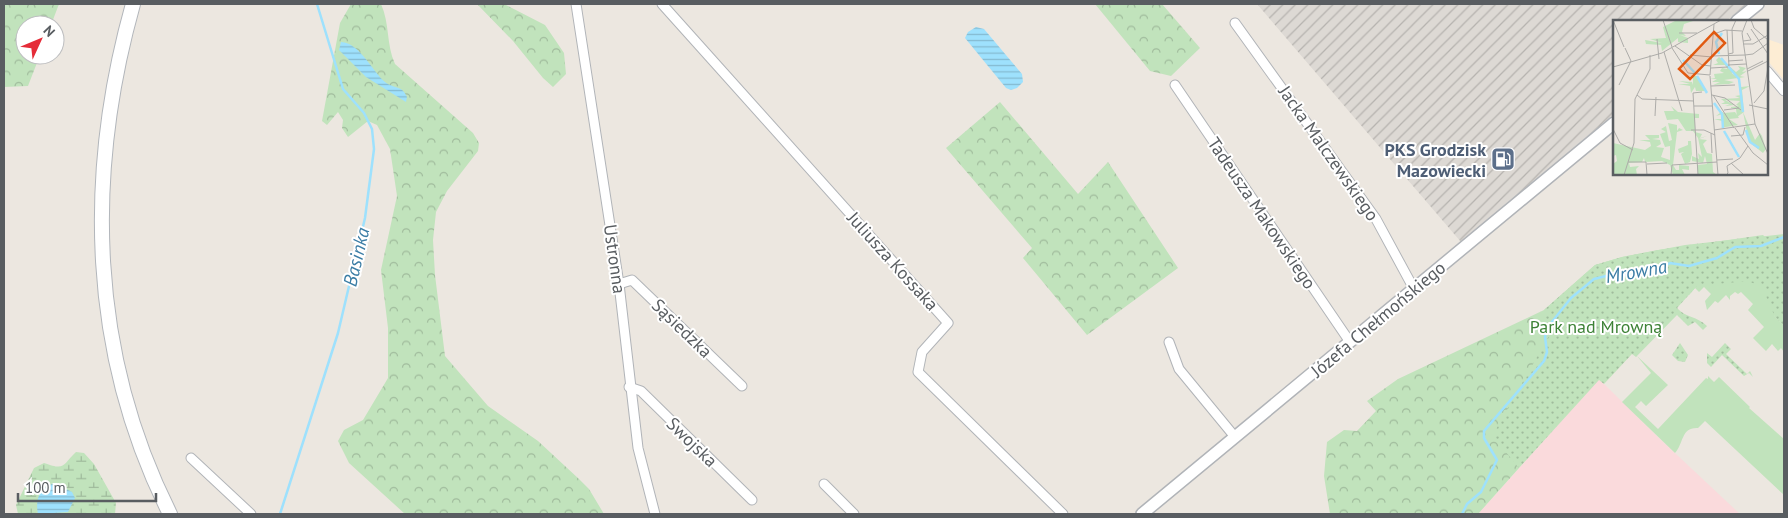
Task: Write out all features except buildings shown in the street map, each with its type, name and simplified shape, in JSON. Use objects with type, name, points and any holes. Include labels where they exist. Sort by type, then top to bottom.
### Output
[{"type":"main road","points":[[133,4],[114,83],[105,138],[101,195],[102,256],[110,328],[117,368],[138,439],[170,514]]},
{"type":"street","name":"Ustronna","points":[[576,4],[619,284],[638,448],[655,514]]},
{"type":"street","name":"Juliusza Kossaka","points":[[662,4],[948,323],[922,352],[918,372],[1063,514]]},
{"type":"street","points":[[1738,20],[1758,4]]},
{"type":"street","name":"Jacka Malczewskiego","points":[[1235,23],[1376,219],[1414,289]]},
{"type":"street","points":[[1768,73],[1784,91]]},
{"type":"street","name":"Tadeusza Makowskiego","points":[[1175,85],[1350,342]]},
{"type":"street","name":"Józefa Chełmońskiego","points":[[1143,514],[1613,124]]},
{"type":"street","name":"Sąsiedzka","points":[[619,284],[632,280],[742,386]]},
{"type":"street","points":[[1169,342],[1179,369],[1235,437]]},
{"type":"street","name":"Swojska","points":[[630,387],[641,392],[752,500]]},
{"type":"street","points":[[191,458],[251,514]]},
{"type":"street","points":[[824,484],[854,514]]},
{"type":"shaded area","points":[[1257,4],[1747,4],[1727,20],[1613,20],[1613,115],[1461,242]]},
{"type":"shaded area","points":[[1768,39],[1784,45],[1784,80],[1768,61]]},
{"type":"shaded area","points":[[1599,379],[1660,439],[1740,514],[1478,514]]},
{"type":"green space","points":[[4,4],[59,4],[55,15],[15,15],[15,65],[36,65],[28,86],[4,87]]},
{"type":"green space","points":[[351,4],[381,4],[395,64],[473,133],[479,143],[478,151],[447,191],[436,212],[433,240],[435,275],[445,356],[488,406],[538,441],[579,479],[589,489],[604,514],[405,514],[349,463],[338,441],[344,430],[363,420],[388,378],[388,328],[381,270],[397,196],[390,149],[377,125],[368,121],[348,137],[342,128],[343,120],[338,112],[327,125],[322,121],[340,23]]},
{"type":"green space","points":[[477,4],[504,4],[545,25],[564,53],[566,74],[553,87],[543,78],[513,41]]},
{"type":"green space","points":[[1095,4],[1162,4],[1200,48],[1171,76],[1150,71]]},
{"type":"green space","points":[[1000,102],[1078,194],[1108,162],[1178,268],[1087,335],[1023,258],[1032,248],[946,148]]},
{"type":"green space","points":[[1784,234],[1784,326],[1775,317],[1766,279],[1686,276],[1517,465],[1519,468],[1478,514],[1330,514],[1324,476],[1327,442],[1344,430],[1357,431],[1376,411],[1367,401],[1398,379],[1544,310],[1595,265],[1622,257],[1685,245]]},
{"type":"green space","name":"Park nad Mrowną","points":[[1763,235],[1765,237],[1783,235],[1784,326],[1775,317],[1762,287],[1748,281],[1697,286],[1677,308],[1684,314],[1699,320],[1707,326],[1703,330],[1695,322],[1688,326],[1677,315],[1636,357],[1632,354],[1604,384],[1599,380],[1519,468],[1496,440],[1495,431],[1550,334],[1544,310],[1595,265],[1622,257],[1658,250]]},
{"type":"green space","points":[[1766,279],[1775,317],[1784,326],[1784,352],[1781,348],[1778,351],[1772,344],[1766,351],[1753,338],[1764,327],[1748,310],[1753,304],[1741,292],[1738,294],[1735,292],[1730,296],[1730,300],[1726,295],[1718,303],[1715,301],[1707,310],[1705,301],[1711,294],[1704,287],[1699,292],[1695,288],[1689,295],[1688,283]]},
{"type":"green space","points":[[1680,343],[1688,355],[1685,362],[1678,361],[1672,355]]},
{"type":"green space","points":[[1725,343],[1731,349],[1726,354],[1747,374],[1750,371],[1753,377],[1749,373],[1744,376],[1722,355],[1711,367],[1707,363],[1707,353],[1712,357]]},
{"type":"green space","points":[[1637,356],[1668,385],[1646,406],[1641,401],[1635,407],[1658,429],[1706,378],[1708,379],[1708,376],[1714,382],[1719,377],[1749,408],[1784,439],[1784,495],[1705,421],[1698,428],[1688,430],[1675,453],[1622,402],[1651,373]]},
{"type":"green space","points":[[76,452],[84,453],[94,464],[116,503],[115,514],[18,514],[16,505],[34,468],[44,463],[56,466],[63,465]]},
{"type":"water","points":[[976,27],[984,29],[1022,74],[1023,82],[1017,88],[1011,90],[1006,88],[965,38],[968,32]]},
{"type":"water","points":[[341,42],[354,47],[385,82],[403,91],[407,97],[406,102],[366,77],[339,50]]},
{"type":"water","points":[[54,483],[72,492],[75,498],[68,512],[38,514],[37,504],[39,495],[45,488]]},
{"type":"waterway","name":"Basinka","points":[[280,514],[338,333],[365,218],[374,149],[372,129],[364,113],[343,89],[317,4]]},
{"type":"waterway","name":"Mrowna","points":[[1462,514],[1467,504],[1481,492],[1497,460],[1484,438],[1484,431],[1544,361],[1547,352],[1545,337],[1547,328],[1571,298],[1594,279],[1614,274],[1631,275],[1644,268],[1661,268],[1670,263],[1689,266],[1717,258],[1735,247],[1761,246],[1784,237]]},
{"type":"place","name":"PKS Grodzisk Mazowiecki","points":[[1503,159]]}]
